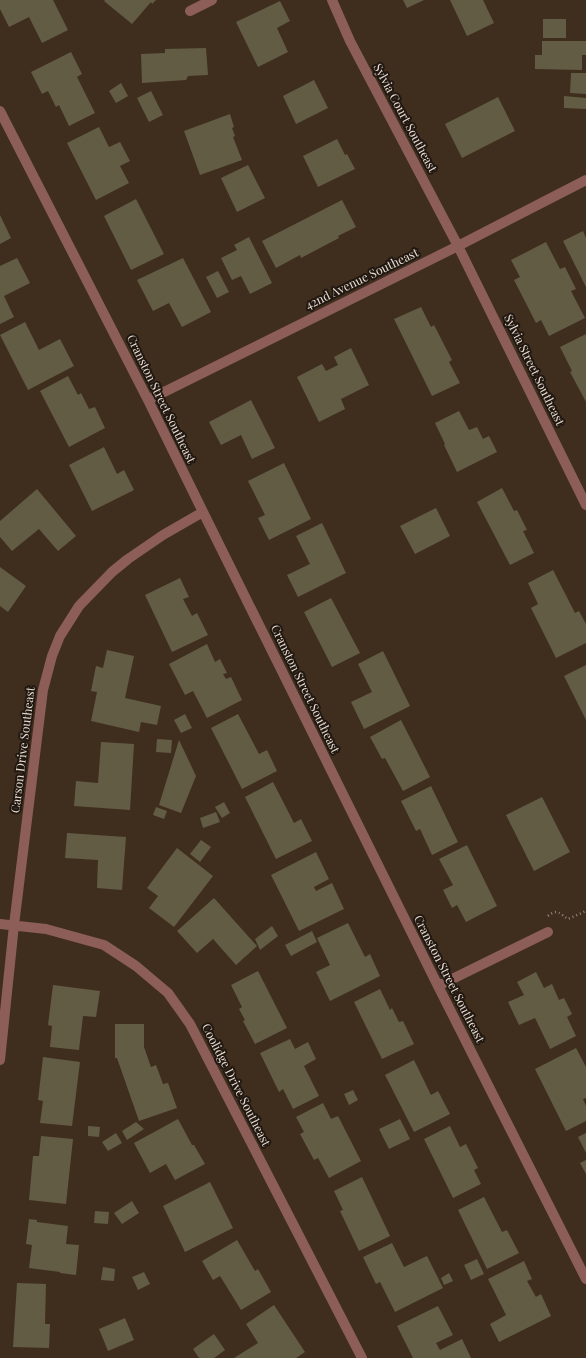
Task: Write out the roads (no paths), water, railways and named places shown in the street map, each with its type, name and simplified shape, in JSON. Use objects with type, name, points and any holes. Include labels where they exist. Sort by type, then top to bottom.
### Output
[{"type":"street","points":[[190,10],[212,0]]},
{"type":"street","name":"Sylvia Court Southeast","points":[[332,0],[350,41],[458,246]]},
{"type":"street","name":"Cranston Street Southeast","points":[[0,111],[148,400],[438,986],[586,1279]]},
{"type":"street","name":"42nd Avenue Southeast","points":[[148,400],[458,246],[586,180]]},
{"type":"street","name":"Sylvia Street Southeast","points":[[458,246],[586,505]]},
{"type":"street","name":"Carson Drive Southeast","points":[[0,1060],[14,925],[43,690],[52,656],[60,636],[78,606],[112,572],[128,559],[164,535],[203,512]]},
{"type":"street","name":"Coolidge Drive Southeast","points":[[0,924],[46,929],[104,945],[136,966],[168,993],[190,1024],[362,1358]]},
{"type":"street","points":[[438,986],[548,932]]}]
